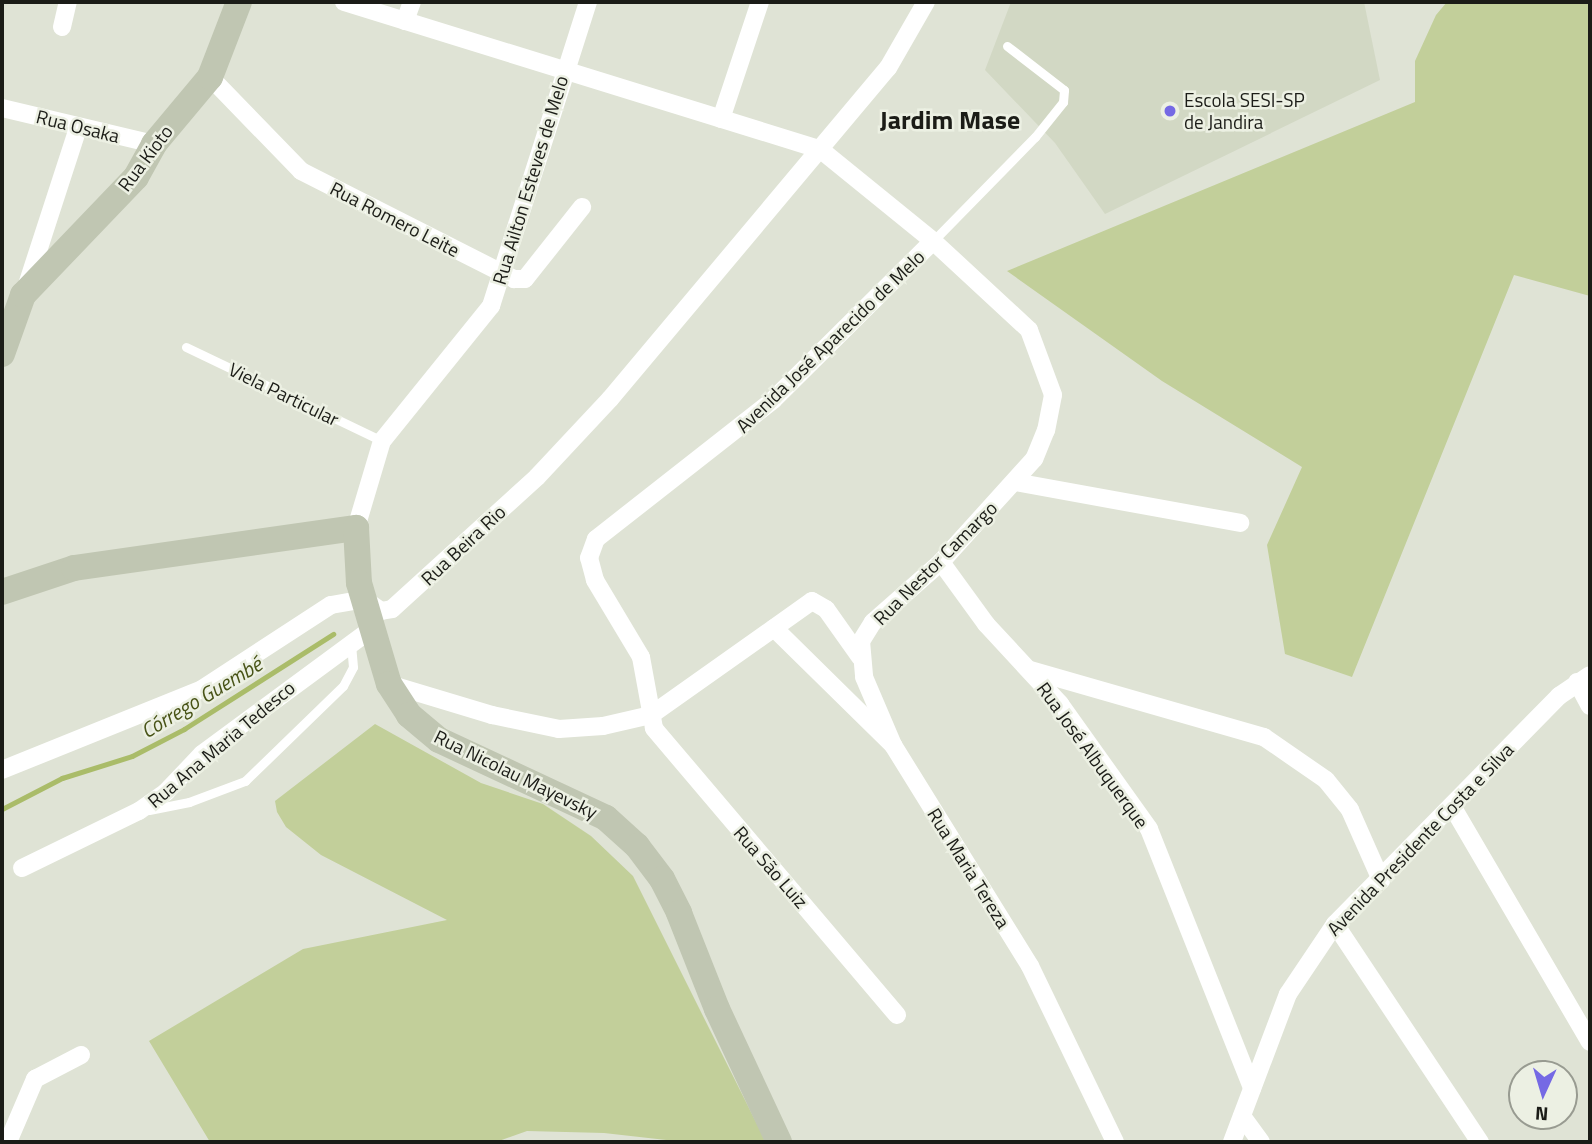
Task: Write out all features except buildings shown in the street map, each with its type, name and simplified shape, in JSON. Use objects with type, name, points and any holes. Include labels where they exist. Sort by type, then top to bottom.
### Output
[{"type":"street","points":[[62,27],[68,2]]},
{"type":"street","name":"Rua Kioto","points":[[23,295],[136,177],[154,144],[209,77],[239,2]]},
{"type":"street","points":[[344,2],[821,150]]},
{"type":"street","points":[[404,20],[412,2]]},
{"type":"street","name":"Rua Ailton Esteves de Melo","points":[[356,528],[382,441],[491,306],[563,70],[587,2]]},
{"type":"street","points":[[721,119],[760,2]]},
{"type":"street","name":"Rua Beira Rio","points":[[2,770],[202,689],[331,605],[364,599],[381,611],[392,609],[537,477],[610,399],[727,254],[821,150],[888,68],[926,2]]},
{"type":"street","name":"Rua Romero Leite","points":[[209,77],[301,171],[501,272],[525,279],[582,207]]},
{"type":"street","name":"Rua Osaka","points":[[2,108],[154,144]]},
{"type":"street","points":[[2,354],[78,128]]},
{"type":"street","name":"Rua Nestor Camargo","points":[[821,150],[933,241],[1030,330],[1046,368],[1052,395],[1046,430],[1034,459],[941,562],[873,622],[861,642],[860,657]]},
{"type":"street","name":"Avenida José Aparecido de Melo","points":[[651,715],[649,680],[641,657],[595,580],[589,558],[596,539],[773,400],[933,241]]},
{"type":"street","points":[[1016,482],[1241,523]]},
{"type":"street","points":[[2,592],[74,568],[356,528]]},
{"type":"street","name":"Rua Nicolau Mayevsky","points":[[356,528],[359,583],[389,684],[409,715],[439,740],[606,818],[637,846],[662,879],[679,913],[717,1009],[779,1142]]},
{"type":"street","name":"Rua José Albuquerque","points":[[941,562],[986,624],[1060,704],[1149,830],[1252,1088]]},
{"type":"street","points":[[389,684],[492,715],[559,729],[603,726],[651,715],[806,603],[819,602],[860,657],[864,677],[893,745]]},
{"type":"street","name":"Rua Ana Maria Tedesco","points":[[22,867],[139,811],[166,792],[202,754],[374,627]]},
{"type":"street","name":"Rua Maria Tereza","points":[[774,628],[893,745],[1030,966],[1115,1142]]},
{"type":"street","points":[[1030,670],[1264,737],[1326,780],[1350,810],[1381,880]]},
{"type":"street","points":[[1584,679],[1590,706]]},
{"type":"street","name":"Avenida Presidente Costa e Silva","points":[[1232,1142],[1288,994],[1335,924],[1584,679]]},
{"type":"street","name":"Rua São Luiz","points":[[651,715],[665,743],[897,1015]]},
{"type":"street","points":[[1452,806],[1590,1042]]},
{"type":"street","points":[[1335,924],[1480,1142]]},
{"type":"street","points":[[8,1142],[35,1079],[81,1055]]},
{"type":"street","points":[[1242,1115],[1261,1142]]},
{"type":"lane","name":"Avenida José Aparecido de Melo","points":[[933,241],[1034,137],[1063,102],[1064,90],[1007,46]]},
{"type":"lane","name":"Viela Particular","points":[[186,347],[382,441]]},
{"type":"lane","points":[[139,811],[189,802],[245,781],[343,686],[353,667],[351,644]]},
{"type":"shaded area","name":"Escola SESI-SP de Jandira","points":[[1011,2],[1364,2],[1380,80],[1105,214],[1055,143],[985,70]]},
{"type":"green space","points":[[1447,2],[1590,2],[1590,296],[1514,275],[1352,677],[1285,654],[1267,545],[1302,467],[1162,381],[1007,271],[1415,102],[1415,61],[1436,15]]},
{"type":"green space","points":[[375,724],[481,783],[543,804],[591,836],[633,876],[766,1142],[684,1142],[604,1133],[527,1131],[496,1142],[210,1142],[149,1041],[303,949],[447,920],[321,855],[286,827],[277,812],[275,801]]},
{"type":"waterway","name":"Córrego Guembé","points":[[2,809],[62,778],[132,756],[184,729],[333,634]]},
{"type":"place","name":"Escola SESI-SP de Jandira","points":[[1170,111]]},
{"type":"district","name":"Jardim Mase","points":[[950,120]]}]
